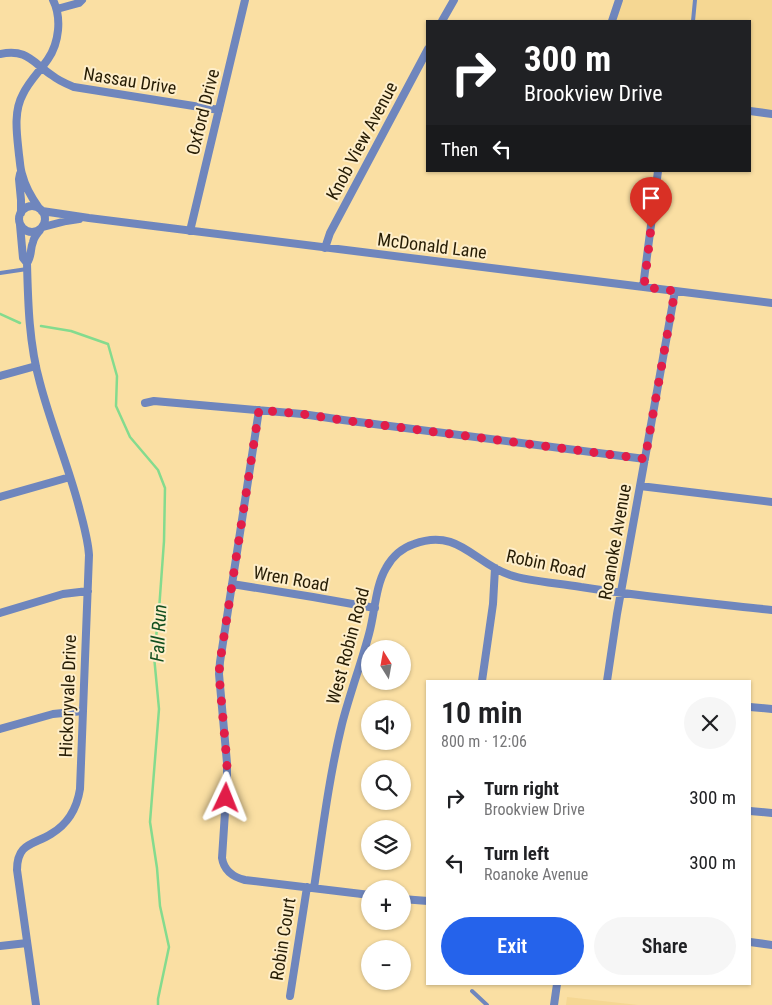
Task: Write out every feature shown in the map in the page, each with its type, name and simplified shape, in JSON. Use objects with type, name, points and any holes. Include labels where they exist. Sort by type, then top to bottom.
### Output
[{"type":"street","points":[[27,266],[34,238],[41,229],[45,218],[31,196],[21,172],[16,128],[17,113],[22,94],[48,58],[55,44],[59,20],[54,0]]},
{"type":"street","points":[[57,9],[79,3],[82,0]]},
{"type":"street","name":"Oxford Drive","points":[[190,231],[245,0]]},
{"type":"street","points":[[443,20],[454,0]]},
{"type":"street","points":[[612,20],[619,0]]},
{"type":"street","name":"Nassau Drive","points":[[0,54],[14,52],[23,54],[54,77],[74,87],[219,110]]},
{"type":"street","name":"Knob View Avenue","points":[[325,248],[330,233],[426,52]]},
{"type":"street","points":[[751,111],[772,114]]},
{"type":"street","points":[[21,172],[19,179],[21,200],[19,221],[23,258],[27,266]]},
{"type":"street","points":[[644,287],[658,172]]},
{"type":"street","points":[[21,212],[31,206],[41,209]]},
{"type":"street","name":"McDonald Lane","points":[[41,209],[88,218],[772,303]]},
{"type":"street","name":"McDonald Lane","points":[[41,229],[66,221],[88,218]]},
{"type":"street","points":[[20,225],[23,229],[31,232],[41,229]]},
{"type":"street","name":"Hickoryvale Drive","points":[[27,266],[30,333],[36,366],[40,385],[76,495],[88,545],[89,565],[80,789],[75,807],[66,822],[52,834],[29,844],[23,849],[19,855],[16,870],[36,1005]]},
{"type":"street","name":"Roanoke Avenue","points":[[607,680],[675,291]]},
{"type":"street","points":[[0,376],[36,366]]},
{"type":"street","points":[[145,403],[154,402],[302,414],[645,459]]},
{"type":"street","points":[[259,410],[219,674],[227,763],[223,865],[232,875],[246,880],[361,893]]},
{"type":"street","points":[[0,497],[70,477]]},
{"type":"street","points":[[640,486],[772,502]]},
{"type":"street","name":"West Robin Road","points":[[310,887],[342,725],[368,640],[379,588],[386,569],[391,561],[406,548],[416,543],[436,540],[447,541],[464,547],[495,568]]},
{"type":"street","points":[[482,680],[493,604],[495,568]]},
{"type":"street","name":"Robin Road","points":[[495,568],[518,577],[621,593],[772,610]]},
{"type":"street","name":"Wren Road","points":[[232,584],[375,608]]},
{"type":"street","points":[[0,613],[64,594],[88,591]]},
{"type":"street","points":[[751,707],[772,709]]},
{"type":"street","points":[[0,729],[53,714],[83,711]]},
{"type":"street","points":[[751,811],[772,813]]},
{"type":"street","name":"Robin Court","points":[[290,996],[294,960],[310,887]]},
{"type":"street","points":[[411,899],[426,901]]},
{"type":"street","points":[[751,942],[772,945]]},
{"type":"street","points":[[0,946],[27,943]]},
{"type":"street","points":[[554,1005],[557,985]]},
{"type":"lane","points":[[693,20],[695,0]]},
{"type":"lane","points":[[0,273],[27,266]]},
{"type":"lane","points":[[472,991],[487,1005]]},
{"type":"shaded area","points":[[619,0],[772,0],[772,114],[751,111],[751,20],[612,20]]},
{"type":"shaded area","points":[[567,997],[638,1005],[566,1005]]},
{"type":"waterway","name":"Fall Run","points":[[0,314],[20,323]]},
{"type":"waterway","name":"Fall Run","points":[[41,326],[71,331],[108,344],[117,376],[116,406],[130,437],[158,470],[165,488],[164,541],[154,656],[159,709],[150,822],[157,868],[160,906],[169,947],[158,1005]]},
{"type":"route","points":[[226,798],[227,763],[219,674],[220,662],[259,410],[645,459],[675,291],[644,287],[651,228]]}]
